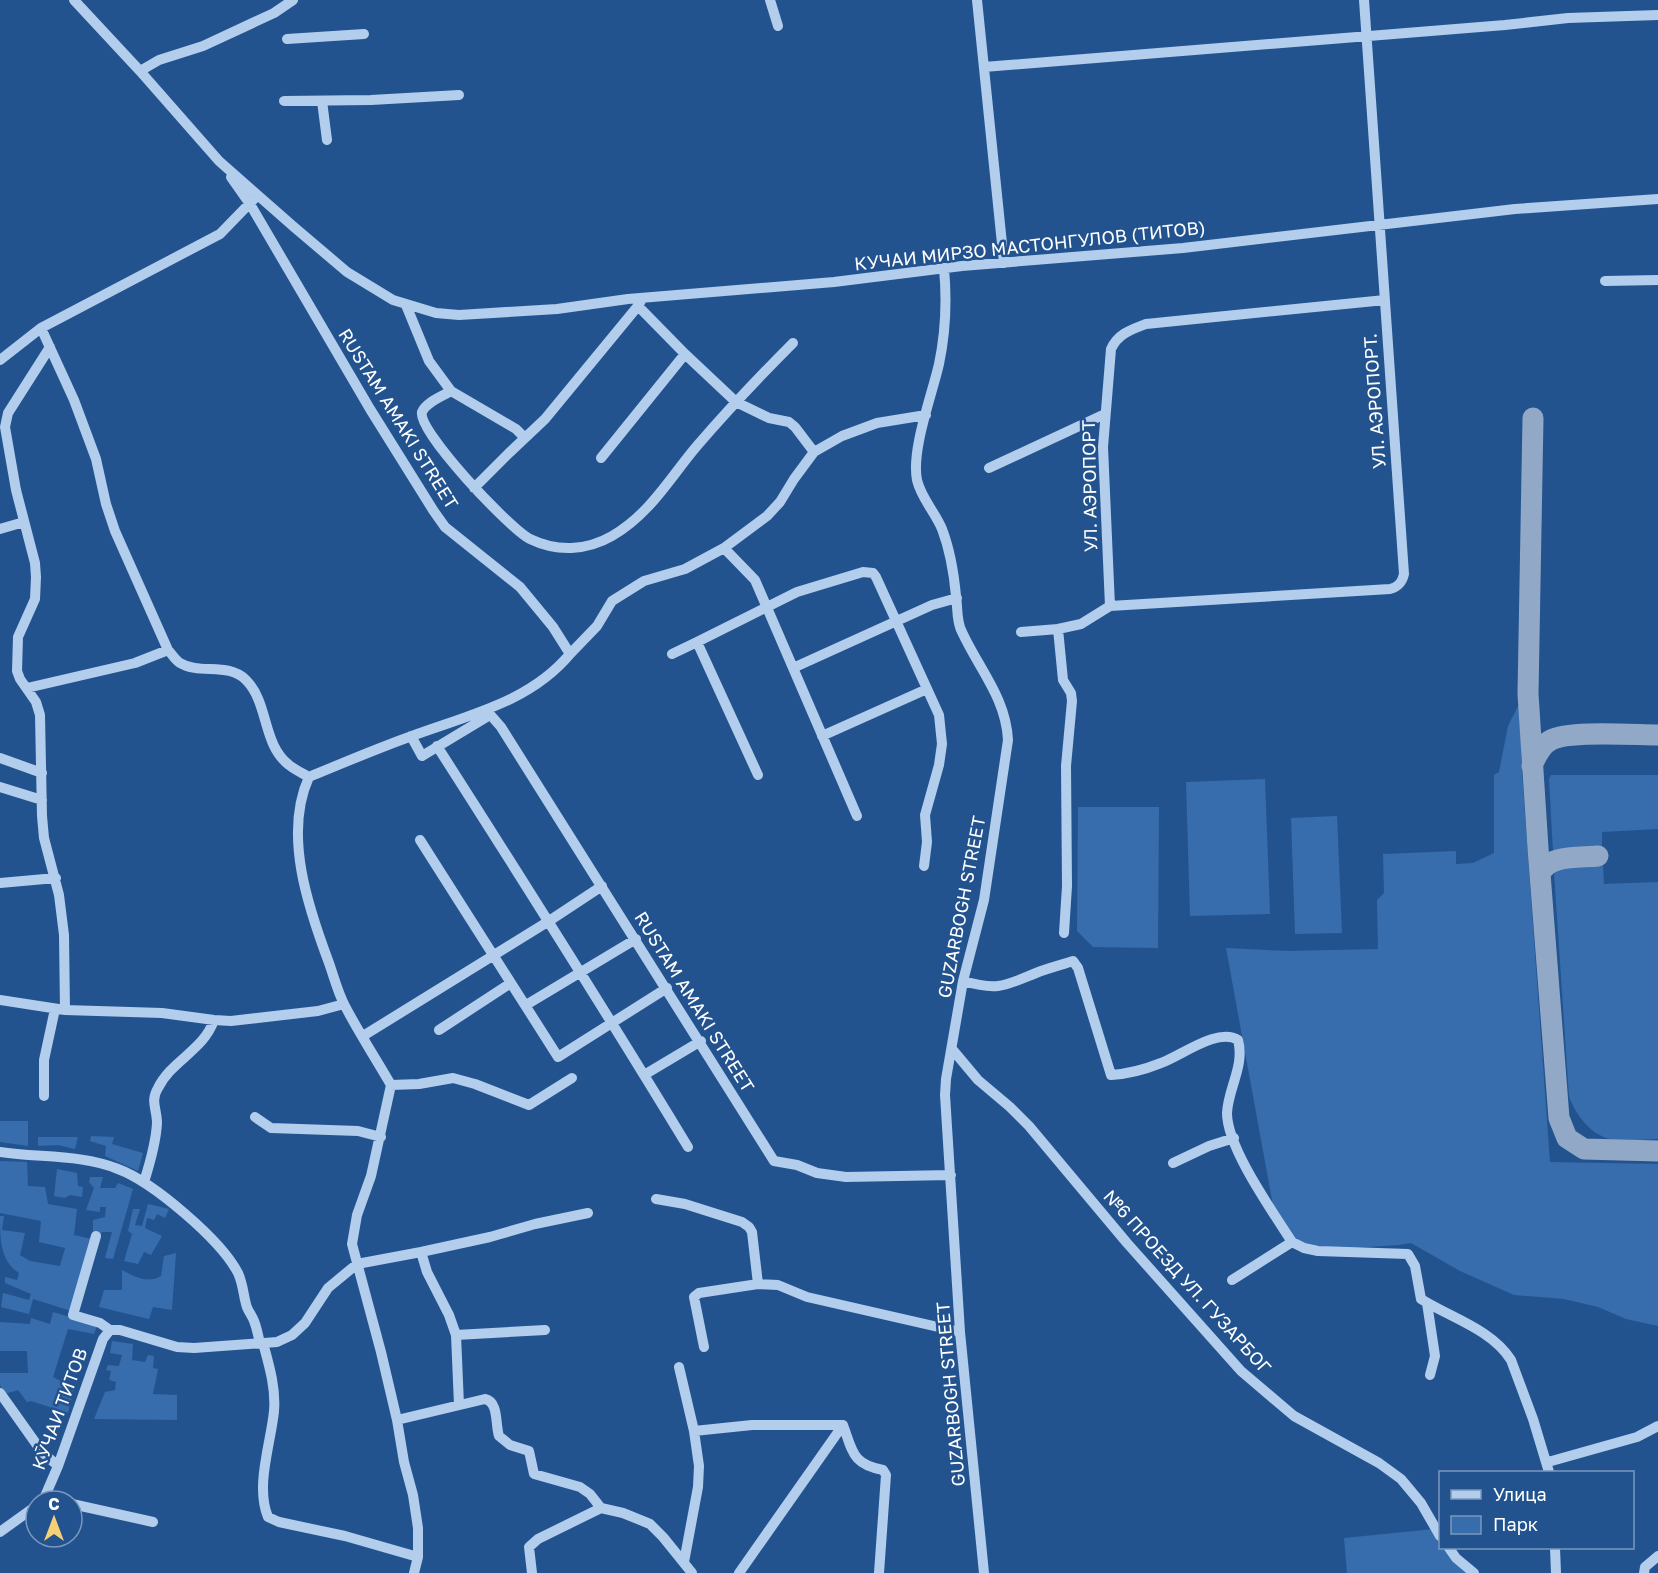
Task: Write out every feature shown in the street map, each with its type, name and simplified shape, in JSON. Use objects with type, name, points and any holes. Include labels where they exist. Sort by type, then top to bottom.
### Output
[{"type":"street","points":[[74,0],[219,161]]},
{"type":"street","points":[[140,71],[159,60],[203,46],[274,13],[293,0]]},
{"type":"street","points":[[771,0],[778,26]]},
{"type":"street","points":[[977,0],[1004,263]]},
{"type":"street","name":"УЛ. АЭРОПОРТ.","points":[[1110,606],[1389,589],[1399,585],[1404,574],[1364,0]]},
{"type":"street","points":[[984,67],[1568,18],[1658,15]]},
{"type":"street","points":[[288,39],[364,34]]},
{"type":"street","points":[[284,102],[459,95]]},
{"type":"street","points":[[322,101],[327,140]]},
{"type":"street","name":"КУЧАИ МИРЗО МАСТОНГУЛОВ (ТИТОВ)","points":[[219,161],[347,272],[393,300],[406,305],[436,313],[459,315],[640,302],[944,268],[1183,248],[1515,209],[1658,200]]},
{"type":"street","name":"RUSTAM AMAKI STREET","points":[[219,161],[272,241],[370,409],[433,510],[446,527],[520,587],[553,627],[570,654]]},
{"type":"street","points":[[0,360],[41,328],[220,234],[258,195]]},
{"type":"street","name":"GUZARBOGH STREET","points":[[944,268],[947,295],[946,324],[939,364],[916,458],[917,480],[941,529],[953,569],[961,630],[999,698],[1005,714],[1008,740],[984,900],[963,981],[945,1095],[960,1332],[984,1573]]},
{"type":"street","points":[[1605,281],[1658,280]]},
{"type":"street","name":"УЛ. АЭРОПОРТ","points":[[1110,606],[1104,459],[1105,414],[1111,349],[1116,339],[1146,324],[1385,300]]},
{"type":"street","points":[[474,488],[545,419],[640,302],[685,354],[736,402],[769,418],[789,422],[814,452]]},
{"type":"street","points":[[406,305],[429,361],[451,391],[516,429],[525,438]]},
{"type":"street","points":[[41,328],[74,400],[96,459],[106,504],[115,531],[168,650],[178,662],[191,668],[212,668],[233,672],[245,678],[254,690],[273,744],[288,765],[309,777]]},
{"type":"street","points":[[451,391],[427,406],[422,415],[423,422],[437,443],[474,488],[505,520],[528,538],[549,546],[570,549],[592,545],[613,536],[631,523],[653,502],[695,448],[736,402],[793,343]]},
{"type":"street","points":[[44,1096],[44,1060],[60,1010],[64,935],[56,878],[44,838],[40,715],[36,702],[17,671],[18,637],[34,599],[36,577],[4,427],[9,413],[50,347]]},
{"type":"street","points":[[602,458],[685,354]]},
{"type":"street","points":[[989,468],[1105,414]]},
{"type":"street","points":[[411,736],[422,756],[489,712],[544,680],[597,626],[612,601],[644,581],[685,569],[724,548],[767,516],[780,502],[814,452],[842,436],[877,423],[926,415]]},
{"type":"street","points":[[0,529],[24,522]]},
{"type":"street","points":[[724,548],[745,567],[755,580],[857,816]]},
{"type":"street","points":[[672,654],[797,592],[869,572],[876,577],[939,715],[942,744],[926,815],[927,842],[924,866]]},
{"type":"street","points":[[793,668],[932,605],[957,598]]},
{"type":"street","points":[[1021,632],[1058,629],[1081,624],[1110,606]]},
{"type":"street","points":[[1058,629],[1063,680],[1071,693],[1072,701],[1066,766],[1064,933]]},
{"type":"street","points":[[697,642],[758,775]]},
{"type":"street","points":[[27,688],[135,663],[168,650]]},
{"type":"street","points":[[822,736],[927,689]]},
{"type":"street","points":[[414,1573],[418,1557],[418,1528],[413,1495],[404,1462],[397,1420],[352,1244],[353,1229],[381,1137],[391,1085],[344,1004],[316,927],[303,881],[298,821],[300,801],[309,777],[411,736],[489,712]]},
{"type":"street","name":"RUSTAM AMAKI STREET","points":[[489,712],[701,1041],[774,1161],[797,1165],[818,1173],[846,1177],[951,1175]]},
{"type":"street","points":[[437,746],[549,921],[688,1147]]},
{"type":"street","points":[[0,758],[42,773]]},
{"type":"street","points":[[0,787],[42,800]]},
{"type":"street","points":[[420,840],[558,1057],[667,988]]},
{"type":"street","points":[[0,883],[56,878]]},
{"type":"street","points":[[363,1036],[494,956],[602,886]]},
{"type":"street","points":[[526,1005],[636,939]]},
{"type":"street","points":[[963,981],[987,987],[1008,986],[1039,972],[1073,961],[1078,968],[1111,1075],[1128,1073],[1162,1063],[1202,1043],[1234,1037],[1238,1040],[1241,1053],[1227,1112],[1234,1138],[1239,1154],[1292,1242],[1318,1251],[1407,1254],[1415,1266],[1421,1299],[1486,1335],[1507,1353],[1525,1396],[1549,1467],[1637,1437],[1658,1426]]},
{"type":"street","points":[[439,1030],[511,982]]},
{"type":"street","points":[[0,1000],[60,1010],[162,1013],[231,1021],[318,1011],[344,1004]]},
{"type":"street","points":[[144,1182],[152,1156],[157,1123],[153,1098],[165,1076],[192,1053],[204,1039],[214,1020]]},
{"type":"street","points":[[644,1075],[701,1041]]},
{"type":"street","name":"№6 ПРОЕЗД УЛ. ГУЗАРБОГ","points":[[952,1049],[978,1080],[1029,1126],[1127,1243],[1241,1371],[1294,1416],[1380,1463],[1401,1479],[1421,1503],[1439,1534]]},
{"type":"street","points":[[391,1085],[419,1084],[453,1078],[529,1105],[572,1078]]},
{"type":"street","points":[[255,1117],[271,1128],[358,1131],[381,1137]]},
{"type":"street","points":[[1173,1163],[1209,1146],[1234,1138]]},
{"type":"street","points":[[0,1152],[26,1156],[56,1156],[118,1168],[144,1182],[194,1221],[238,1272],[245,1290],[246,1305],[262,1343],[273,1384],[274,1411],[263,1486],[265,1511],[268,1517],[279,1522],[345,1536],[418,1557]]},
{"type":"street","points":[[656,1198],[685,1204],[742,1222],[749,1227],[752,1232],[758,1284]]},
{"type":"street","points":[[96,1236],[73,1315],[100,1323],[110,1330],[120,1330],[177,1347],[194,1348],[277,1342],[292,1335],[306,1323],[328,1288],[357,1264],[490,1237],[535,1224],[588,1213]]},
{"type":"street","points":[[1232,1280],[1292,1242]]},
{"type":"street","points":[[421,1252],[427,1272],[449,1315],[456,1335],[459,1405]]},
{"type":"street","points":[[705,1347],[694,1297],[699,1293],[758,1284],[777,1285],[807,1298],[960,1332]]},
{"type":"street","points":[[1427,1303],[1435,1356],[1430,1375]]},
{"type":"street","name":"КӮЧАИ ТИТОВ","points":[[49,1489],[103,1338],[110,1330]]},
{"type":"street","points":[[456,1335],[545,1330]]},
{"type":"street","points":[[679,1367],[694,1431],[699,1466],[698,1487],[684,1562]]},
{"type":"street","points":[[0,1393],[42,1452],[58,1466]]},
{"type":"street","points":[[397,1420],[485,1399],[490,1400],[494,1404],[499,1436],[510,1445],[529,1451],[534,1474],[580,1487],[590,1494],[601,1508],[650,1524],[692,1573]]},
{"type":"street","points":[[694,1431],[752,1425],[843,1425]]},
{"type":"street","points":[[739,1573],[843,1425]]},
{"type":"street","points":[[843,1425],[854,1455],[859,1462],[885,1472],[879,1573]]},
{"type":"street","points":[[84,1507],[153,1522]]},
{"type":"street","points":[[532,1573],[529,1547],[538,1539],[601,1508]]},
{"type":"street","points":[[0,1532],[24,1515]]},
{"type":"street","points":[[1450,1549],[1456,1558],[1474,1573]]},
{"type":"street","points":[[1555,1549],[1556,1573]]},
{"type":"street","points":[[1644,1573],[1645,1567],[1658,1556]]},
{"type":"green space","points":[[1520,702],[1522,773],[1550,1162],[1658,1164],[1658,1326],[1626,1319],[1598,1307],[1564,1299],[1514,1295],[1460,1271],[1411,1243],[1336,1249],[1294,1241],[1274,1211],[1226,948],[1288,951],[1378,949],[1377,900],[1384,893],[1383,854],[1456,851],[1456,864],[1473,863],[1494,853],[1494,775],[1499,772],[1508,726]]},
{"type":"green space","points":[[1551,775],[1658,775],[1658,829],[1602,832],[1602,847],[1553,851],[1549,779]]},
{"type":"green space","points":[[1265,779],[1270,914],[1190,916],[1186,782]]},
{"type":"green space","points":[[1078,807],[1159,807],[1158,948],[1093,947],[1077,931]]},
{"type":"green space","points":[[1337,816],[1342,933],[1295,934],[1291,818]]},
{"type":"green space","points":[[1603,864],[1604,884],[1658,882],[1658,1139],[1622,1140],[1603,1137],[1585,1123],[1575,1110],[1569,1096],[1554,873],[1558,869]]},
{"type":"green space","points":[[0,1121],[28,1121],[28,1146],[0,1142]]},
{"type":"green space","points":[[91,1136],[114,1137],[112,1144],[143,1153],[138,1171],[105,1156],[106,1146],[90,1141]]},
{"type":"green space","points":[[38,1137],[78,1137],[75,1149],[58,1145],[38,1146]]},
{"type":"green space","points":[[0,1161],[27,1162],[28,1186],[45,1187],[48,1204],[77,1209],[74,1235],[92,1239],[71,1311],[33,1299],[29,1314],[1,1307],[3,1293],[29,1300],[31,1294],[5,1283],[5,1277],[17,1280],[19,1273],[8,1262],[2,1248],[0,1216],[4,1216],[2,1230],[25,1233],[20,1255],[30,1261],[60,1266],[65,1248],[39,1242],[41,1221],[0,1213]]},
{"type":"green space","points":[[57,1169],[77,1173],[78,1186],[83,1187],[82,1197],[54,1196]]},
{"type":"green space","points":[[90,1177],[103,1177],[100,1188],[115,1188],[118,1183],[133,1189],[113,1259],[105,1258],[112,1232],[102,1232],[99,1237],[93,1231],[93,1220],[105,1217],[106,1207],[100,1207],[100,1212],[86,1210],[94,1188],[89,1182]]},
{"type":"green space","points":[[148,1204],[169,1209],[165,1218],[157,1214],[154,1220],[147,1218],[145,1228],[162,1236],[151,1255],[144,1252],[138,1264],[124,1261],[132,1234],[128,1231],[133,1209],[140,1209],[135,1225],[142,1226]]},
{"type":"green space","points":[[176,1253],[172,1310],[153,1307],[149,1319],[99,1307],[104,1290],[122,1290],[122,1270],[142,1279],[156,1278],[161,1276],[164,1256]]},
{"type":"green space","points":[[53,1312],[97,1325],[94,1334],[68,1329],[53,1377],[74,1388],[68,1413],[31,1401],[27,1402],[18,1390],[5,1394],[0,1385],[0,1373],[28,1373],[27,1351],[0,1351],[0,1322],[30,1324],[31,1318],[50,1324]]},
{"type":"green space","points":[[112,1341],[133,1344],[132,1360],[145,1362],[148,1355],[154,1356],[153,1368],[158,1369],[153,1394],[177,1395],[177,1420],[94,1419],[105,1392],[115,1390],[116,1382],[109,1380],[111,1371],[106,1370],[108,1365],[119,1366],[122,1355],[110,1353]]},
{"type":"green space","points":[[1434,1529],[1439,1538],[1439,1549],[1446,1549],[1468,1573],[1347,1573],[1344,1538]]},
{"type":"taxiway","points":[[1533,418],[1528,694],[1559,1118],[1567,1138],[1584,1149],[1658,1151]]},
{"type":"taxiway","points":[[1532,766],[1544,745],[1560,737],[1587,734],[1658,735]]},
{"type":"taxiway","points":[[1540,875],[1549,863],[1556,860],[1598,856]]}]
